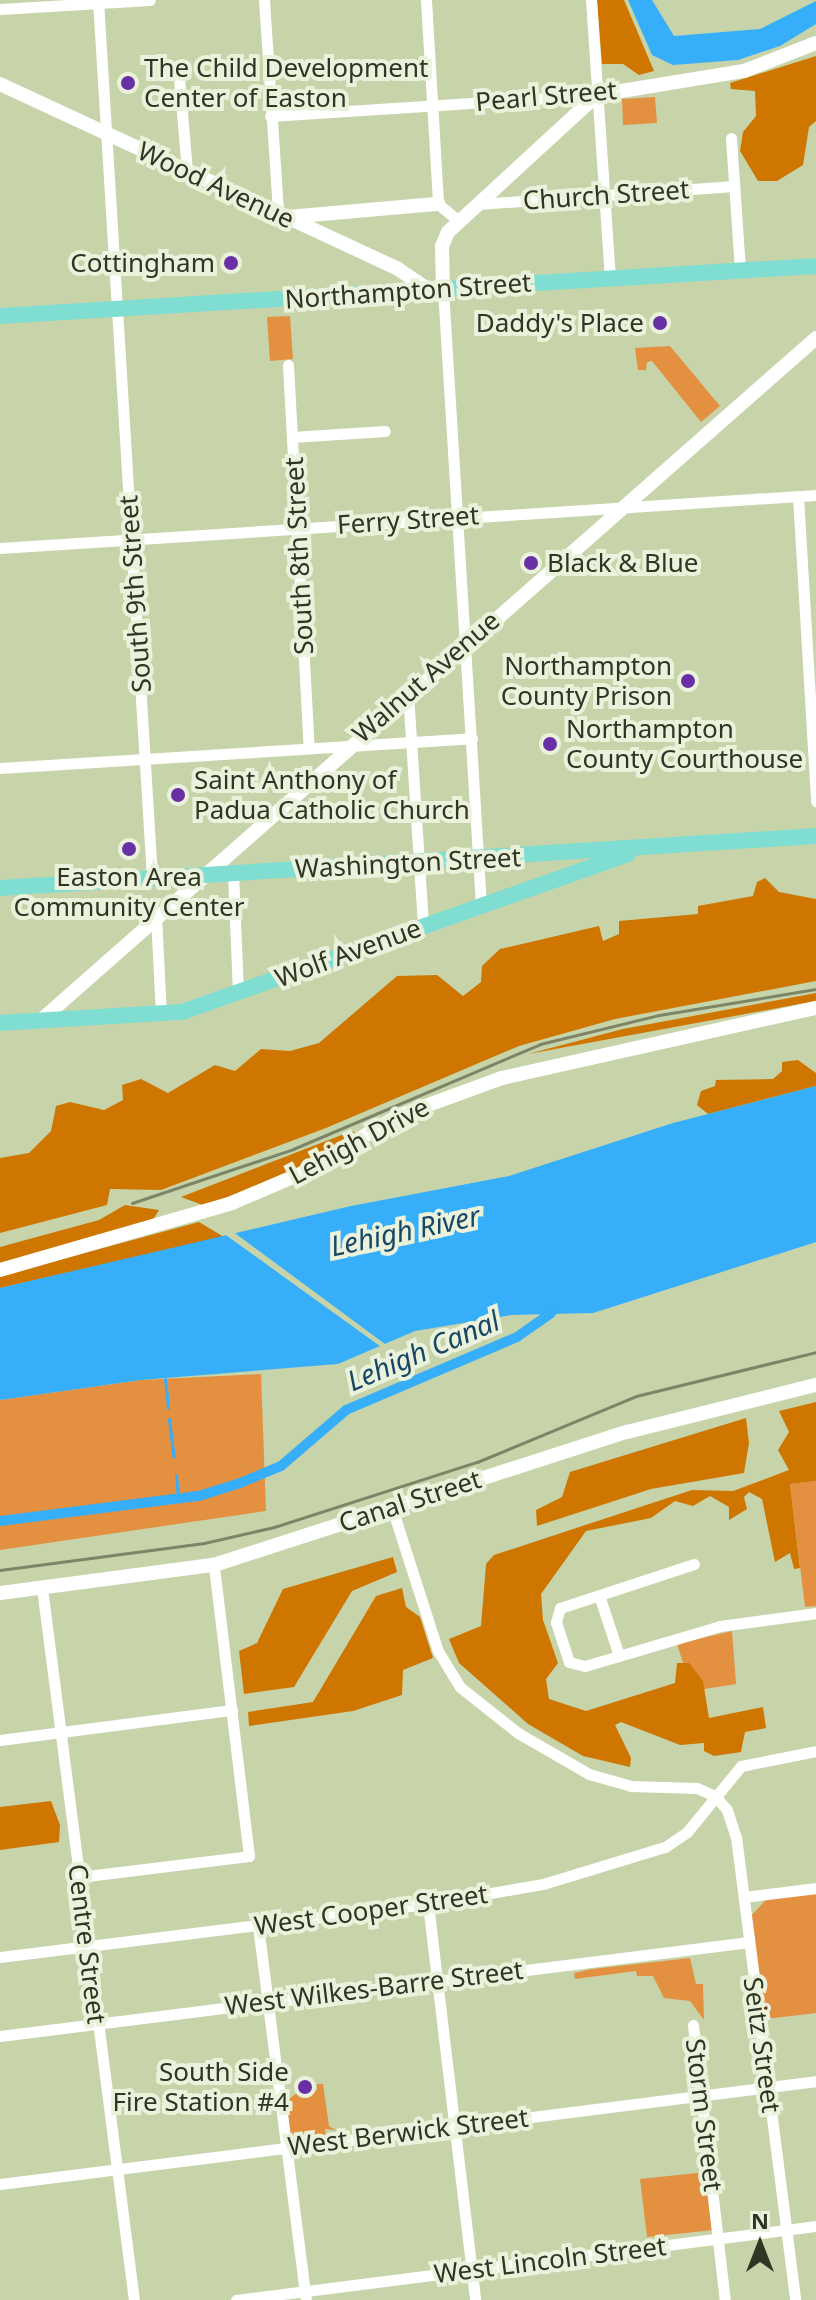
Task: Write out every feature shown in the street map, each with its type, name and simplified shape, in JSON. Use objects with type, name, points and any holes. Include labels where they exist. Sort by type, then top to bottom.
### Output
[{"type":"main road","name":"Northampton Street","points":[[0,316],[816,266]]},
{"type":"main road","name":"Washington Street","points":[[0,888],[816,836]]},
{"type":"main road","name":"Wolf Avenue","points":[[0,1023],[161,1015],[238,992],[648,847]]},
{"type":"main road","points":[[574,872],[575,852]]},
{"type":"street","points":[[0,9],[150,0]]},
{"type":"street","points":[[264,0],[270,116],[283,215],[438,204],[458,220]]},
{"type":"street","points":[[426,0],[438,204]]},
{"type":"street","points":[[591,0],[610,279]]},
{"type":"street","name":"South 9th Street","points":[[98,2],[152,878]]},
{"type":"street","name":"Pearl Street","points":[[270,116],[597,95],[744,71],[816,43]]},
{"type":"street","points":[[178,66],[187,170]]},
{"type":"street","name":"Wood Avenue","points":[[0,84],[436,289]]},
{"type":"street","points":[[481,905],[457,517],[436,289],[442,243],[458,220],[597,95]]},
{"type":"street","points":[[731,138],[740,271]]},
{"type":"street","name":"Church Street","points":[[478,204],[734,186]]},
{"type":"street","name":"Walnut Avenue","points":[[40,1021],[466,641],[816,338]]},
{"type":"street","name":"South 8th Street","points":[[288,365],[309,747]]},
{"type":"street","points":[[292,437],[385,431]]},
{"type":"street","name":"Ferry Street","points":[[0,548],[131,537],[816,495]]},
{"type":"street","points":[[798,496],[813,709],[816,801]]},
{"type":"street","points":[[408,693],[423,926]]},
{"type":"street","points":[[0,768],[472,738]]},
{"type":"street","points":[[233,873],[238,992]]},
{"type":"street","points":[[156,916],[161,1015]]},
{"type":"street","name":"Lehigh Drive","points":[[0,1270],[232,1203],[302,1173],[398,1116],[502,1078],[816,1008]]},
{"type":"street","name":"Canal Street","points":[[0,1593],[214,1565],[627,1432],[816,1385]]},
{"type":"street","points":[[392,1508],[438,1651],[460,1687],[518,1733],[589,1774],[623,1785],[690,1786],[715,1796]]},
{"type":"street","points":[[694,1564],[599,1595],[557,1614],[572,1665],[619,1656],[720,1626],[816,1613]]},
{"type":"street","points":[[79,1877],[249,1856],[214,1565]]},
{"type":"street","name":"Centre Street","points":[[42,1588],[134,2300]]},
{"type":"street","points":[[599,1595],[619,1656]]},
{"type":"street","points":[[0,1740],[232,1710]]},
{"type":"street","name":"West Cooper Street","points":[[0,1957],[428,1904],[524,1888],[655,1852],[687,1832],[715,1796],[748,1762],[816,1751]]},
{"type":"street","name":"Seitz Street","points":[[715,1796],[734,1824],[795,2300]]},
{"type":"street","points":[[744,1897],[816,1888]]},
{"type":"street","points":[[428,1904],[440,1981],[475,2300]]},
{"type":"street","points":[[258,1926],[306,2296]]},
{"type":"street","name":"West Wilkes-Barre Street","points":[[0,2036],[749,1942]]},
{"type":"street","name":"Storm Street","points":[[693,2025],[725,2300]]},
{"type":"street","name":"West Berwick Street","points":[[0,2184],[816,2081]]},
{"type":"street","name":"West Lincoln Street","points":[[236,2300],[306,2296],[816,2226]]},
{"type":"shaded area","points":[[597,0],[624,0],[654,71],[639,75],[623,64],[602,64]]},
{"type":"shaded area","points":[[816,56],[816,121],[809,127],[803,165],[777,181],[758,181],[740,151],[743,132],[756,116],[755,91],[731,89],[730,83]]},
{"type":"shaded area","points":[[655,97],[657,123],[623,125],[622,99]]},
{"type":"shaded area","points":[[290,316],[293,359],[270,361],[267,317]]},
{"type":"shaded area","points":[[670,346],[720,406],[701,422],[652,361],[647,362],[646,370],[638,370],[635,348]]},
{"type":"shaded area","points":[[765,878],[779,892],[816,899],[816,981],[615,1019],[519,1046],[326,1128],[161,1190],[110,1189],[107,1205],[0,1233],[0,1158],[29,1153],[51,1131],[56,1106],[70,1102],[104,1110],[123,1100],[122,1085],[141,1079],[168,1093],[215,1065],[235,1071],[261,1049],[290,1051],[319,1043],[397,976],[437,975],[463,996],[481,982],[482,966],[500,949],[599,926],[603,941],[619,934],[619,921],[698,914],[698,906],[753,896],[757,882]]},
{"type":"shaded area","points":[[816,993],[816,1001],[528,1054],[623,1029]]},
{"type":"shaded area","points":[[798,1060],[816,1073],[816,1086],[708,1114],[697,1105],[701,1091],[715,1086],[716,1080],[773,1079],[782,1071],[782,1062]]},
{"type":"shaded area","points":[[352,1131],[357,1134],[295,1170],[205,1206],[181,1197]]},
{"type":"shaded area","points":[[125,1205],[159,1210],[151,1223],[0,1263],[0,1247],[99,1220]]},
{"type":"shaded area","points":[[199,1222],[224,1237],[0,1288],[0,1276]]},
{"type":"shaded area","points":[[261,1374],[266,1511],[0,1550],[0,1400],[141,1380]]},
{"type":"shaded area","points":[[816,1402],[816,1481],[790,1484],[800,1568],[794,1569],[790,1553],[775,1562],[762,1499],[749,1492],[744,1497],[747,1509],[729,1520],[729,1507],[710,1496],[693,1506],[675,1501],[651,1518],[586,1531],[541,1594],[543,1620],[558,1663],[546,1679],[549,1699],[586,1711],[675,1683],[677,1663],[689,1663],[703,1681],[709,1718],[763,1707],[766,1728],[745,1732],[741,1752],[714,1756],[704,1751],[704,1743],[680,1745],[621,1722],[615,1725],[631,1758],[630,1767],[583,1756],[528,1724],[459,1663],[449,1639],[481,1626],[486,1564],[494,1555],[692,1490],[733,1491],[789,1470],[778,1450],[789,1432],[779,1411]]},
{"type":"shaded area","points":[[746,1418],[749,1443],[744,1473],[651,1489],[537,1526],[536,1510],[562,1497],[570,1472]]},
{"type":"shaded area","points":[[816,1481],[816,1606],[805,1607],[790,1484]]},
{"type":"shaded area","points":[[393,1557],[397,1572],[352,1591],[294,1687],[244,1694],[239,1651],[257,1643],[283,1589]]},
{"type":"shaded area","points":[[402,1588],[406,1607],[420,1617],[433,1658],[403,1670],[402,1695],[353,1711],[249,1726],[248,1712],[313,1702],[376,1596]]},
{"type":"shaded area","points":[[732,1631],[736,1684],[692,1691],[677,1644]]},
{"type":"shaded area","points":[[51,1801],[60,1825],[59,1842],[0,1850],[0,1807]]},
{"type":"shaded area","points":[[816,1888],[816,2013],[758,2020],[750,1917],[771,1894]]},
{"type":"shaded area","points":[[690,1958],[696,1984],[703,1984],[704,2020],[690,2001],[664,1998],[653,1976],[637,1976],[636,1971],[575,1979],[574,1973],[592,1969]]},
{"type":"shaded area","points":[[317,2084],[323,2084],[329,2126],[336,2130],[325,2129],[327,2142],[287,2147],[282,2104],[297,2093],[317,2090]]},
{"type":"shaded area","points":[[706,2172],[714,2230],[647,2237],[640,2179]]},
{"type":"water","points":[[628,0],[652,0],[674,36],[760,29],[816,1],[816,24],[780,46],[738,60],[673,65],[652,55]]},
{"type":"water","name":"Lehigh River","points":[[816,1086],[816,1242],[593,1313],[511,1315],[415,1331],[338,1364],[141,1380],[0,1400],[0,1288],[351,1206],[509,1176],[673,1123]]},
{"type":"pier","points":[[232,1231],[389,1347],[384,1349],[223,1233]]},
{"type":"waterway","name":"Lehigh Canal","points":[[0,1521],[199,1496],[240,1483],[281,1466],[346,1410],[517,1337],[551,1313]]},
{"type":"waterway","points":[[165,1379],[168,1408]]},
{"type":"waterway","points":[[169,1419],[174,1457]]},
{"type":"waterway","points":[[176,1475],[178,1498]]},
{"type":"railway","points":[[132,1203],[293,1149],[540,1044],[659,1015],[816,989]]},
{"type":"railway","points":[[0,1570],[204,1543],[274,1527],[477,1462],[636,1396],[816,1352]]},
{"type":"place","name":"The Child Development Center of Easton","points":[[128,83]]},
{"type":"place","name":"Cottingham","points":[[231,263]]},
{"type":"place","name":"Daddy's Place","points":[[660,323]]},
{"type":"place","name":"Black & Blue","points":[[531,563]]},
{"type":"place","name":"Northampton County Prison","points":[[688,681]]},
{"type":"place","name":"Northampton County Courthouse","points":[[550,744]]},
{"type":"place","name":"Saint Anthony of Padua Catholic Church","points":[[178,795]]},
{"type":"place","name":"Easton Area Community Center","points":[[129,849]]},
{"type":"place","name":"South Side Fire Station #4","points":[[305,2087]]}]
